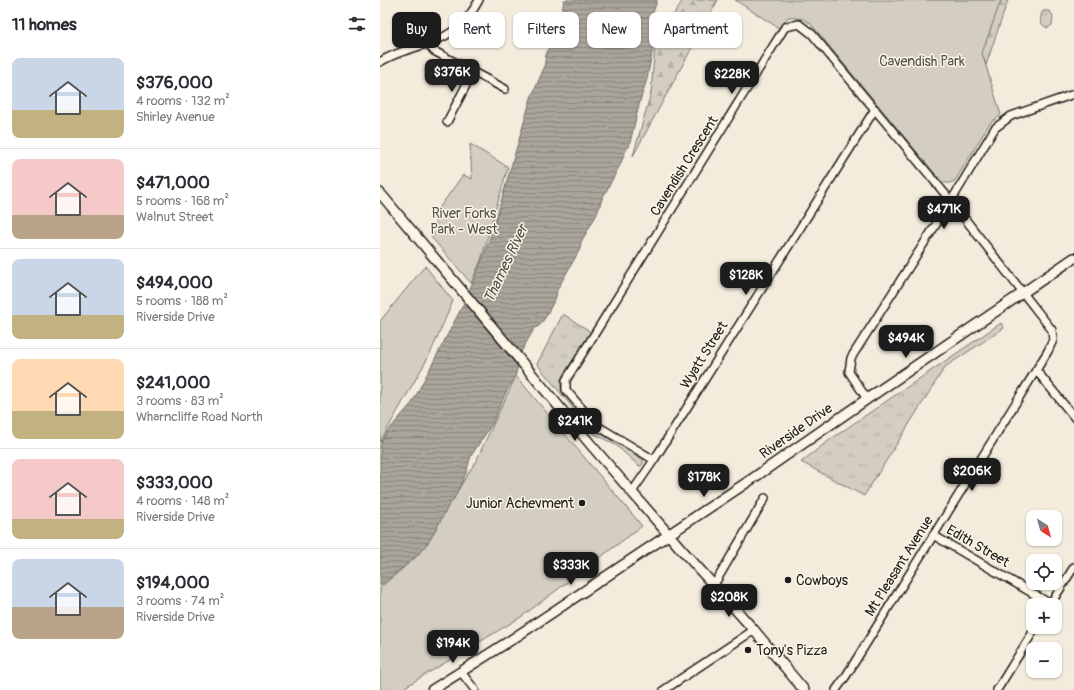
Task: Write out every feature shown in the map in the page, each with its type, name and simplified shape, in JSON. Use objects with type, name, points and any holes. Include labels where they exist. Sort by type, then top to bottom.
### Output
[{"type":"main road","points":[[380,193],[632,492],[754,630],[804,690]]},
{"type":"main road","name":"Riverside Drive","points":[[432,690],[752,479],[1074,258]]},
{"type":"street","points":[[441,39],[465,21],[474,10],[479,0]]},
{"type":"street","name":"Cavendish Crescent","points":[[654,460],[596,425],[566,390],[566,380],[785,27],[799,24],[812,34],[951,201],[1024,292]]},
{"type":"street","points":[[380,62],[402,51],[413,48]]},
{"type":"street","points":[[431,48],[434,51],[505,89]]},
{"type":"street","points":[[447,122],[473,72]]},
{"type":"street","points":[[867,399],[849,372],[851,358],[951,201],[995,128],[1011,116],[1074,94]]},
{"type":"street","name":"Wyatt Street","points":[[632,492],[654,460],[874,109]]},
{"type":"street","name":"Mt Pleasant Avenue","points":[[836,690],[934,535],[1053,340],[1052,330],[1024,292]]},
{"type":"street","points":[[1036,370],[1074,417]]},
{"type":"street","points":[[714,585],[765,498]]},
{"type":"street","name":"Edith Street","points":[[934,535],[1040,598]]},
{"type":"street","points":[[1054,598],[1074,567]]},
{"type":"street","points":[[664,690],[754,630]]},
{"type":"street","points":[[997,690],[1032,634]]},
{"type":"street","points":[[461,672],[475,690]]},
{"type":"green space","points":[[683,0],[718,0],[711,12],[675,12]]},
{"type":"green space","name":"Cavendish Park","points":[[735,0],[1001,0],[982,53],[1001,115],[990,123],[955,181],[946,183],[940,180],[810,23],[803,19],[788,17],[780,29]]},
{"type":"green space","points":[[919,0],[1008,0],[986,65],[972,28]]},
{"type":"green space","points":[[1043,11],[1049,11],[1053,15],[1052,25],[1048,28],[1041,23]]},
{"type":"green space","points":[[655,48],[692,48],[633,156],[651,93]]},
{"type":"green space","name":"River Forks Park - West","points":[[470,144],[508,167],[481,260],[471,283],[431,237],[437,230],[434,215],[463,175],[472,179]]},
{"type":"green space","points":[[425,266],[453,301],[430,354],[380,442],[380,321]]},
{"type":"green space","points":[[563,314],[591,332],[561,379],[561,390],[593,429],[643,459],[643,464],[641,466],[639,466],[617,446],[593,433],[537,364]]},
{"type":"green space","points":[[1001,323],[1004,328],[945,367],[864,496],[801,462],[831,439]]},
{"type":"green space","points":[[516,376],[642,526],[521,617],[400,690],[380,690],[380,588],[417,556],[476,461]]},
{"type":"water","name":"Thames River","points":[[564,0],[657,0],[653,12],[649,12],[649,48],[653,48],[647,79],[629,147],[627,148],[602,199],[597,214],[581,242],[580,249],[557,290],[556,297],[545,318],[540,325],[534,329],[522,350],[515,377],[507,390],[492,424],[471,456],[466,473],[453,501],[450,503],[430,540],[417,556],[380,586],[380,444],[387,432],[412,403],[464,303],[493,229],[531,98],[544,68],[548,48],[579,48],[579,12],[562,12]]},
{"type":"place","name":"Junior Achevment","points":[[582,503]]},
{"type":"place","name":"Cowboys","points":[[788,580]]},
{"type":"place","name":"Tony's Pizza","points":[[748,650]]}]
